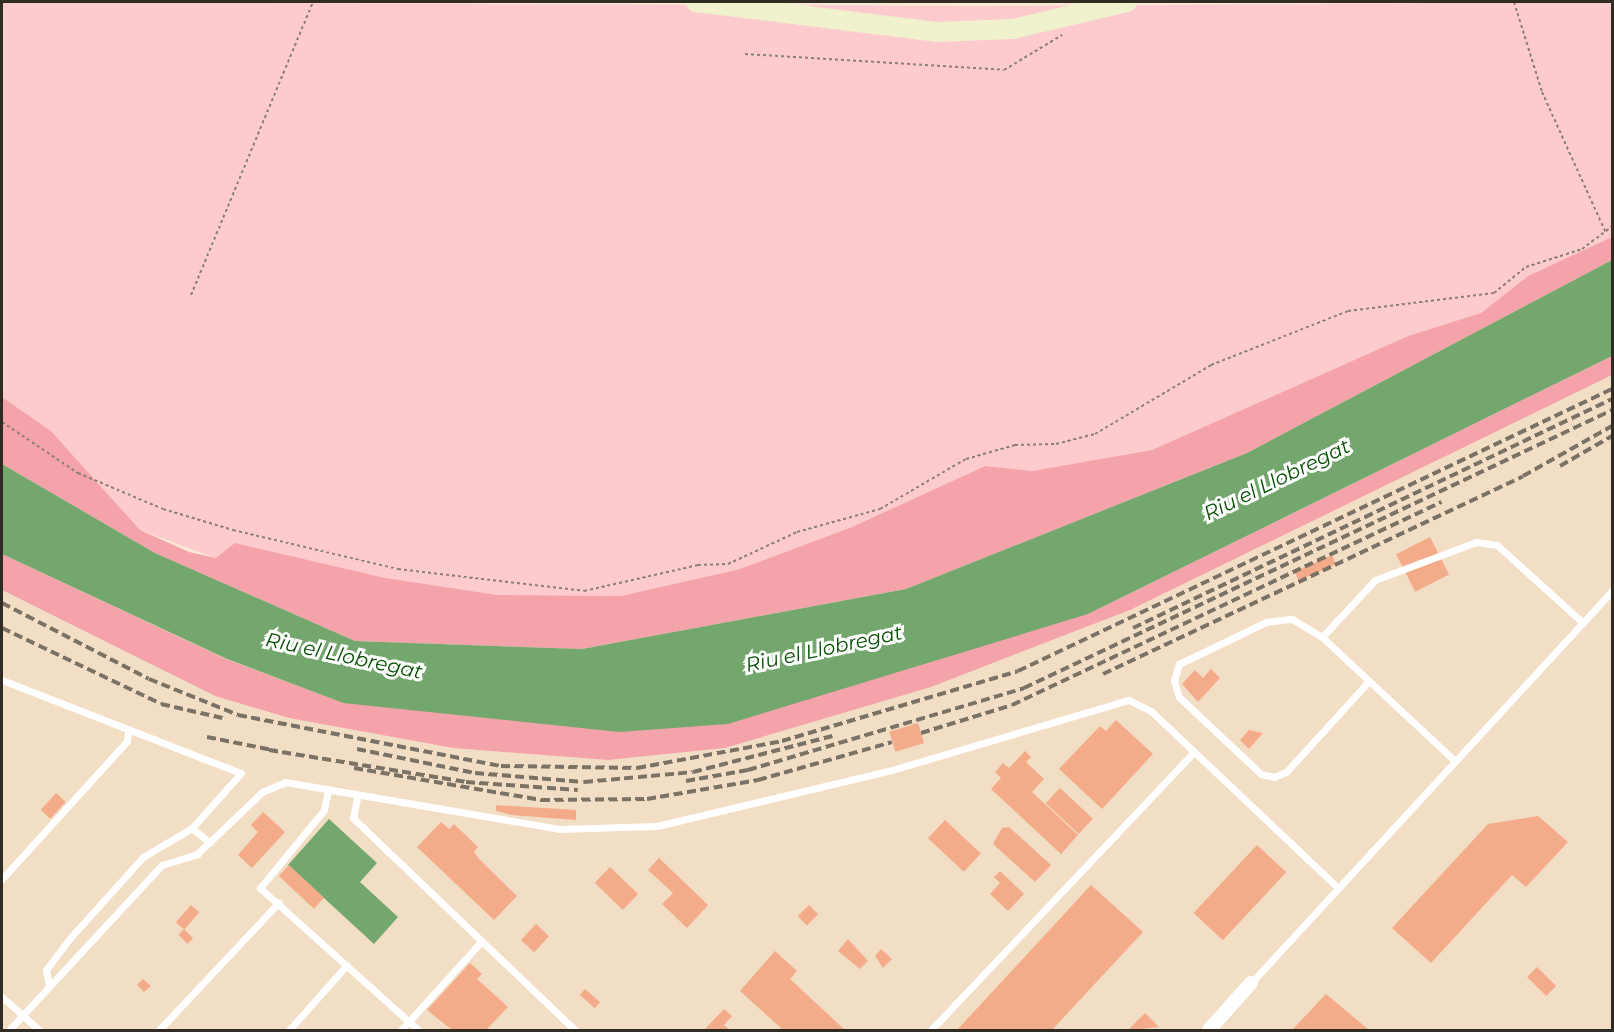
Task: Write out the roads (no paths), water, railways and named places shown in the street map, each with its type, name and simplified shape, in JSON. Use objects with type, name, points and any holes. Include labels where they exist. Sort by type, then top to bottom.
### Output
[{"type":"main road","points":[[696,2],[936,32],[1013,29],[1069,19],[1127,2]]},
{"type":"street","points":[[1209,1030],[1251,983]]},
{"type":"lane","points":[[1322,637],[1375,580],[1476,542],[1497,545],[1583,623]]},
{"type":"lane","points":[[1251,983],[1612,591]]},
{"type":"lane","points":[[1368,682],[1286,772],[1274,777],[1261,774],[1179,698],[1174,681],[1179,664],[1266,622],[1292,619],[1322,637],[1454,760]]},
{"type":"lane","points":[[2,680],[128,731],[173,742],[241,772],[192,828],[143,857],[106,898],[46,970],[49,985]]},
{"type":"lane","points":[[9,1030],[19,1013],[49,985],[162,865],[210,843],[262,792],[285,782],[357,798],[559,829],[657,826],[892,770],[1129,700],[1151,711],[1338,888]]},
{"type":"lane","points":[[2,879],[127,741],[128,731]]},
{"type":"lane","points":[[931,1030],[1194,752]]},
{"type":"lane","points":[[328,791],[324,810],[260,888],[279,902],[418,1030]]},
{"type":"lane","points":[[357,798],[353,818],[480,944],[575,1030]]},
{"type":"lane","points":[[192,828],[210,843]]},
{"type":"lane","points":[[159,1030],[279,902]]},
{"type":"lane","points":[[401,1030],[480,944]]},
{"type":"lane","points":[[289,1030],[347,965]]},
{"type":"lane","points":[[2,997],[39,1030]]},
{"type":"water","name":"Riu el Llobregat","points":[[1612,260],[1612,356],[1088,614],[728,724],[619,732],[343,703],[227,659],[2,554],[2,464],[155,553],[355,641],[582,649],[906,589],[1247,453]]},
{"type":"water","points":[[329,819],[377,863],[360,882],[398,917],[374,944],[288,865]]},
{"type":"railway","points":[[2,603],[149,679],[238,715],[501,766],[637,768],[782,741],[1018,671],[1612,389]]},
{"type":"railway","points":[[1133,628],[1612,399]]},
{"type":"railway","points":[[686,781],[748,770],[1024,688],[1612,410]]},
{"type":"railway","points":[[1103,674],[1523,476],[1612,426]]},
{"type":"railway","points":[[1560,466],[1612,436]]},
{"type":"railway","points":[[921,733],[1012,705],[1441,502]]},
{"type":"railway","points":[[2,628],[161,704],[222,718]]},
{"type":"railway","points":[[357,749],[475,773],[584,782],[693,772],[832,736]]},
{"type":"railway","points":[[207,737],[277,751]]},
{"type":"railway","points":[[354,768],[541,800],[647,799],[758,780],[892,742]]},
{"type":"railway","points":[[269,750],[466,782],[578,790]]}]
